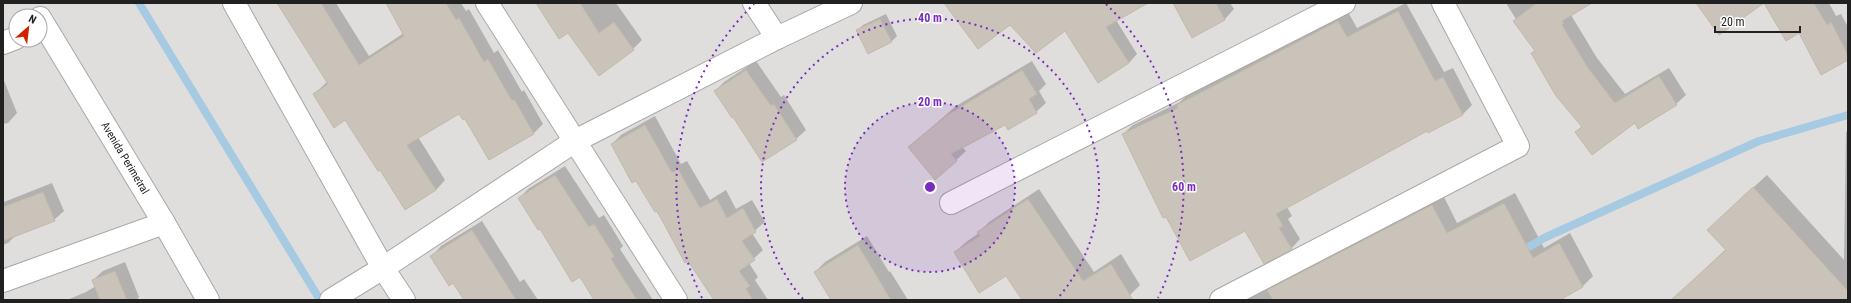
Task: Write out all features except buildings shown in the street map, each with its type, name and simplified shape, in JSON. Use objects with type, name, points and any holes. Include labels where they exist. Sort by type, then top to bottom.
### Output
[{"type":"street","points":[[234,3],[383,268],[404,300]]},
{"type":"street","points":[[486,3],[676,300]]},
{"type":"street","points":[[754,3],[777,38]]},
{"type":"street","points":[[331,300],[383,268],[575,141],[777,38],[851,3]]},
{"type":"street","points":[[951,203],[1344,3]]},
{"type":"street","points":[[1221,300],[1518,146],[1443,3]]},
{"type":"street","name":"Avenida Perimetral","points":[[48,33],[164,223],[208,300]]},
{"type":"street","points":[[3,281],[164,223]]},
{"type":"shaded area","points":[[3,3],[1848,3],[1848,300],[3,300]]},
{"type":"waterway","points":[[139,3],[320,300]]},
{"type":"waterway","points":[[1518,253],[1546,237],[1759,141],[1848,115]]}]
